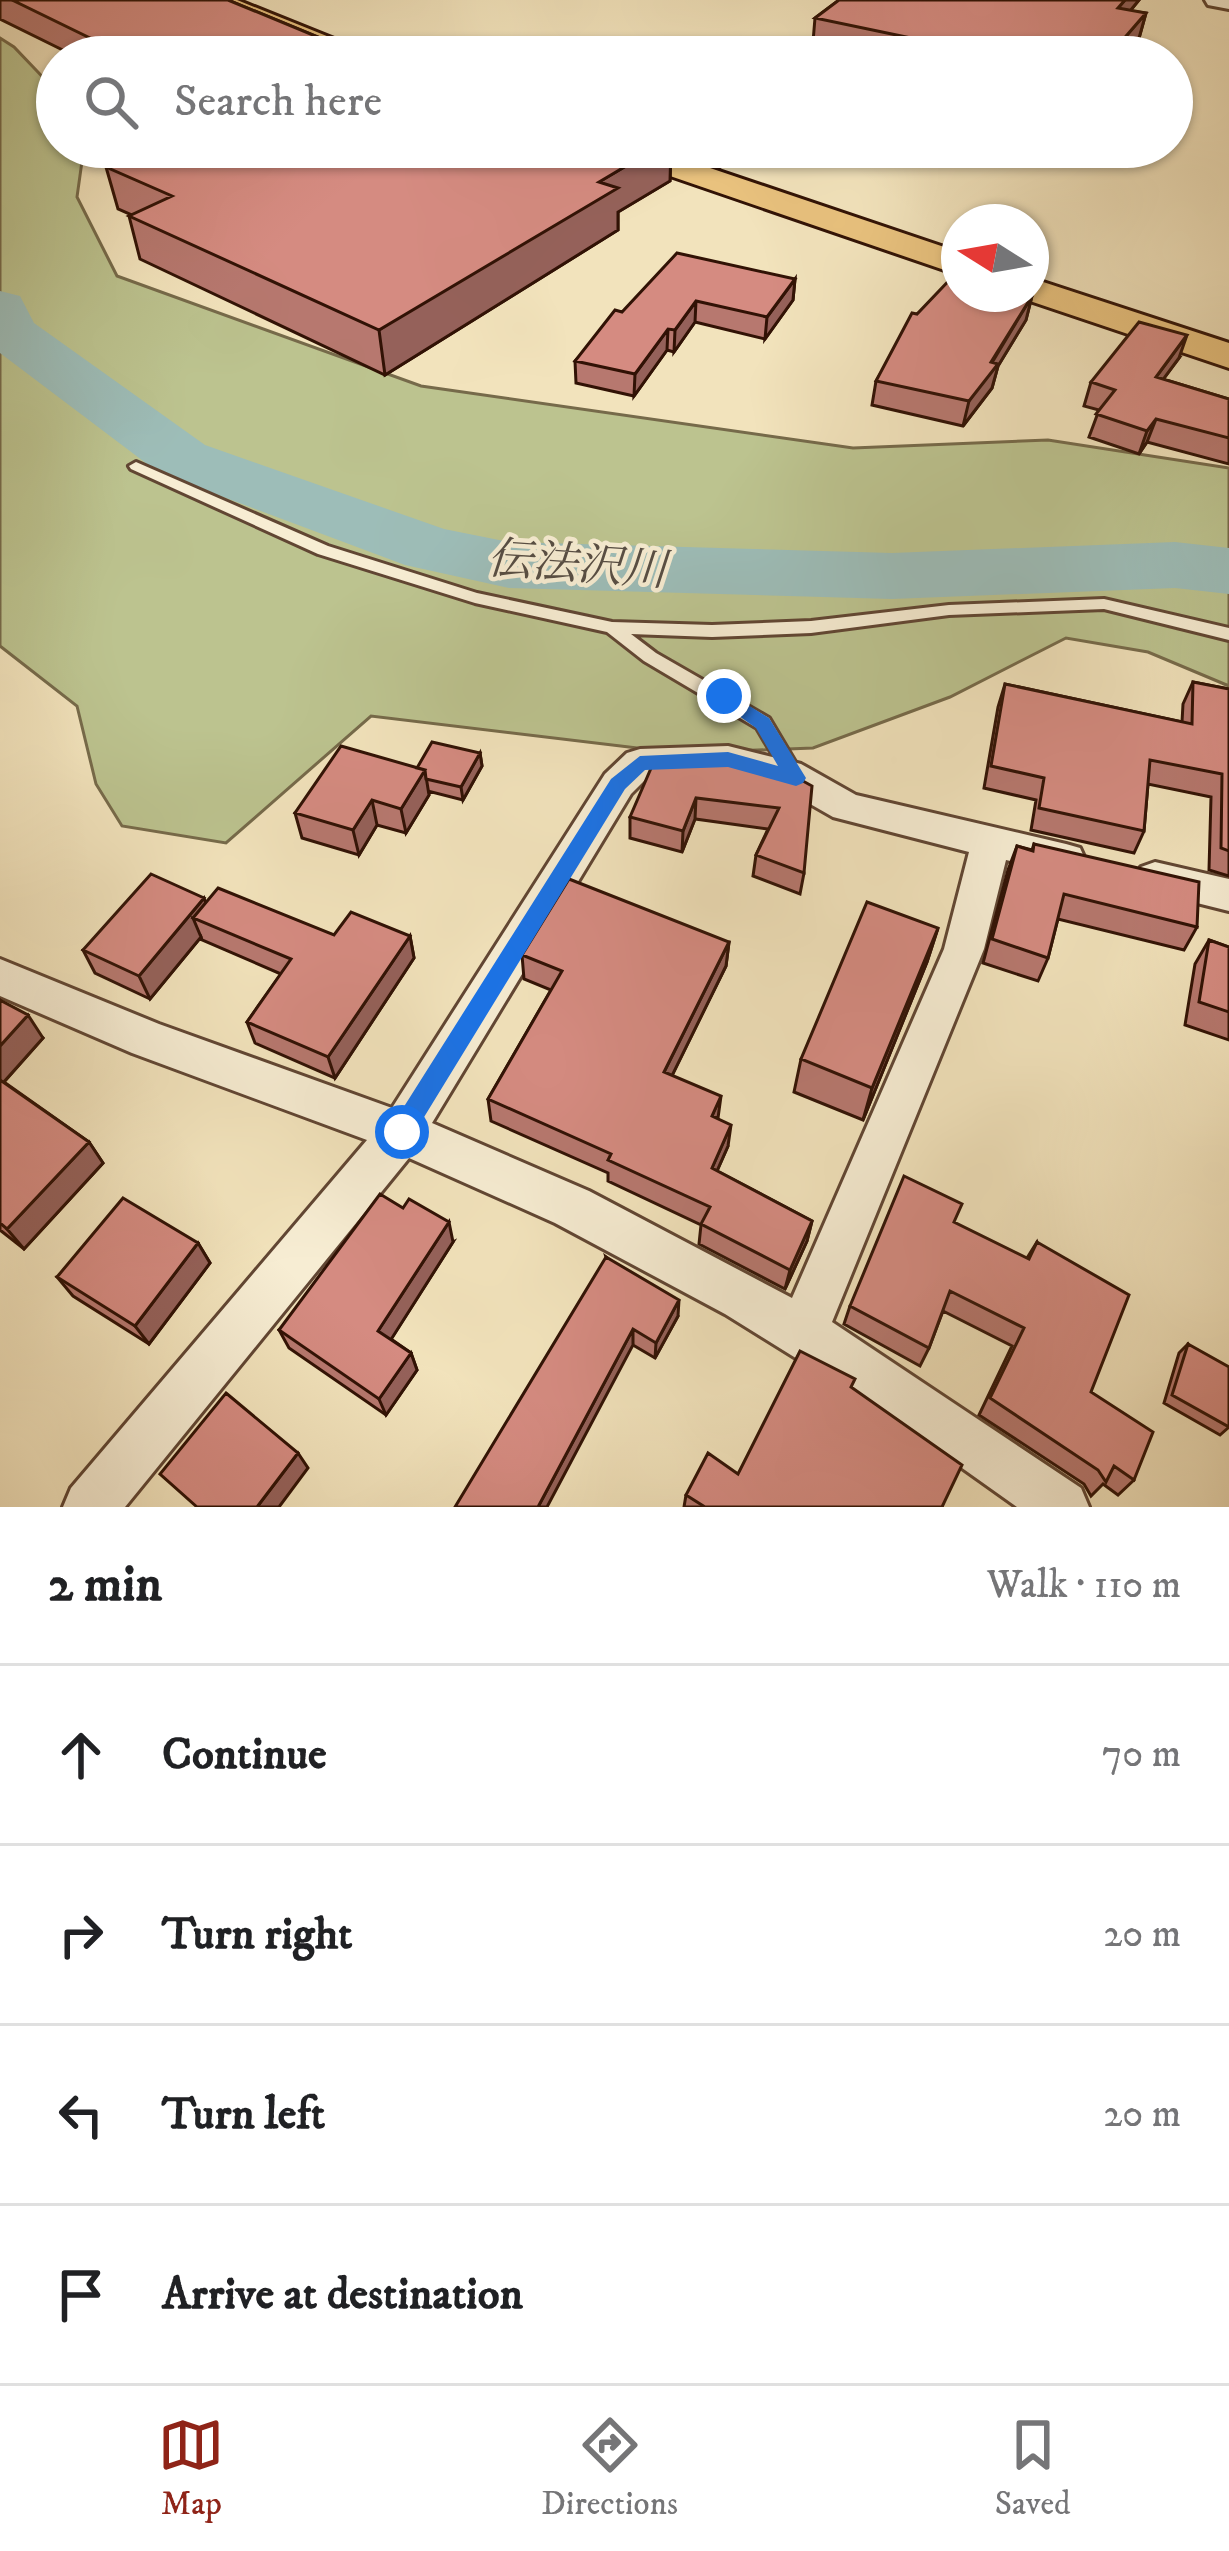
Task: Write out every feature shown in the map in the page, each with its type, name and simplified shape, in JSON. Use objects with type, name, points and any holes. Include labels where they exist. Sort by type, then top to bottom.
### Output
[{"type":"main road","points":[[214,0],[302,36]]},
{"type":"main road","points":[[678,168],[941,258]]},
{"type":"main road","points":[[1049,295],[1229,356]]},
{"type":"street","points":[[1216,0],[1229,2]]},
{"type":"street","points":[[90,1507],[402,1132],[618,784],[640,763],[728,759],[796,778],[846,807],[1229,895]]},
{"type":"street","points":[[803,1332],[964,949],[991,842]]},
{"type":"street","points":[[0,977],[83,1017],[402,1132],[586,1216],[803,1332],[1062,1507]]},
{"type":"lane","points":[[136,466],[322,550],[475,598],[612,628],[712,632],[811,628],[949,610],[1104,604],[1229,634]]},
{"type":"lane","points":[[612,628],[650,657],[763,723],[796,778]]},
{"type":"green space","points":[[0,38],[36,70],[36,168],[81,168],[77,197],[117,276],[421,386],[853,448],[1048,440],[1229,468],[1229,686],[1148,652],[1066,638],[950,697],[813,748],[679,753],[371,716],[226,843],[122,826],[96,784],[77,706],[0,646]]},
{"type":"building","points":[[12,0],[228,0],[315,36],[86,36]]},
{"type":"building","points":[[839,0],[1125,0],[1118,8],[1146,13],[1126,36],[901,36],[815,18]]},
{"type":"building","points":[[108,168],[623,168],[599,182],[618,188],[379,330],[129,216],[172,196]]},
{"type":"building","points":[[677,253],[795,279],[767,317],[696,301],[635,374],[575,361],[615,310],[622,312]]},
{"type":"building","points":[[941,289],[941,312],[1022,312],[991,362],[998,364],[969,401],[876,381],[912,313],[917,314]]},
{"type":"building","points":[[1139,322],[1187,335],[1156,377],[1229,399],[1229,438],[1156,419],[1147,431],[1096,414],[1115,390],[1091,382]]},
{"type":"building","points":[[1193,682],[1229,689],[1229,851],[1221,848],[1222,774],[1150,760],[1144,831],[1039,808],[1044,778],[991,766],[1005,684],[1192,724]]},
{"type":"building","points":[[432,742],[480,753],[461,787],[426,779],[425,770],[417,768]]},
{"type":"building","points":[[341,746],[425,770],[401,809],[372,800],[353,830],[295,813]]},
{"type":"building","points":[[655,759],[783,770],[812,786],[804,873],[756,855],[779,808],[696,798],[683,831],[630,817]]},
{"type":"building","points":[[1034,844],[1199,882],[1197,927],[1064,894],[1048,958],[992,939],[1017,846],[1033,851]]},
{"type":"building","points":[[151,874],[204,898],[139,976],[83,950]]},
{"type":"building","points":[[569,879],[729,942],[664,1072],[721,1096],[712,1116],[731,1125],[712,1168],[812,1221],[790,1270],[701,1224],[710,1207],[608,1160],[611,1154],[488,1099],[562,971],[522,955]]},
{"type":"building","points":[[218,888],[334,935],[351,912],[410,936],[328,1057],[247,1022],[291,959],[193,918]]},
{"type":"building","points":[[867,902],[938,928],[872,1088],[801,1059]]},
{"type":"building","points":[[1209,940],[1229,947],[1229,1012],[1199,1002]]},
{"type":"building","points":[[0,1000],[28,1015],[0,1046]]},
{"type":"building","points":[[0,1080],[89,1142],[7,1229],[0,1223]]},
{"type":"building","points":[[904,1176],[962,1204],[954,1222],[1029,1259],[1037,1242],[1129,1295],[1091,1392],[1153,1432],[1134,1480],[1114,1466],[1106,1482],[1098,1470],[990,1398],[1024,1328],[950,1291],[929,1348],[850,1306]]},
{"type":"building","points":[[380,1194],[403,1208],[409,1199],[449,1222],[378,1331],[411,1353],[379,1399],[279,1330]]},
{"type":"building","points":[[123,1198],[198,1243],[135,1326],[57,1277]]},
{"type":"building","points":[[606,1257],[679,1300],[656,1343],[633,1329],[538,1507],[455,1507]]},
{"type":"building","points":[[1188,1344],[1229,1367],[1229,1427],[1172,1395]]},
{"type":"building","points":[[800,1351],[855,1379],[851,1387],[962,1465],[942,1507],[705,1507],[686,1495],[708,1453],[738,1474]]},
{"type":"building","points":[[226,1393],[298,1453],[257,1507],[197,1507],[160,1474]]},
{"type":"waterway","name":"伝法沢川","points":[[0,308],[8,331],[182,459],[430,549],[509,565],[892,576],[1175,565],[1229,571]]},
{"type":"route","points":[[402,1132],[618,784],[640,763],[728,759],[796,778],[763,723],[724,696]]}]
